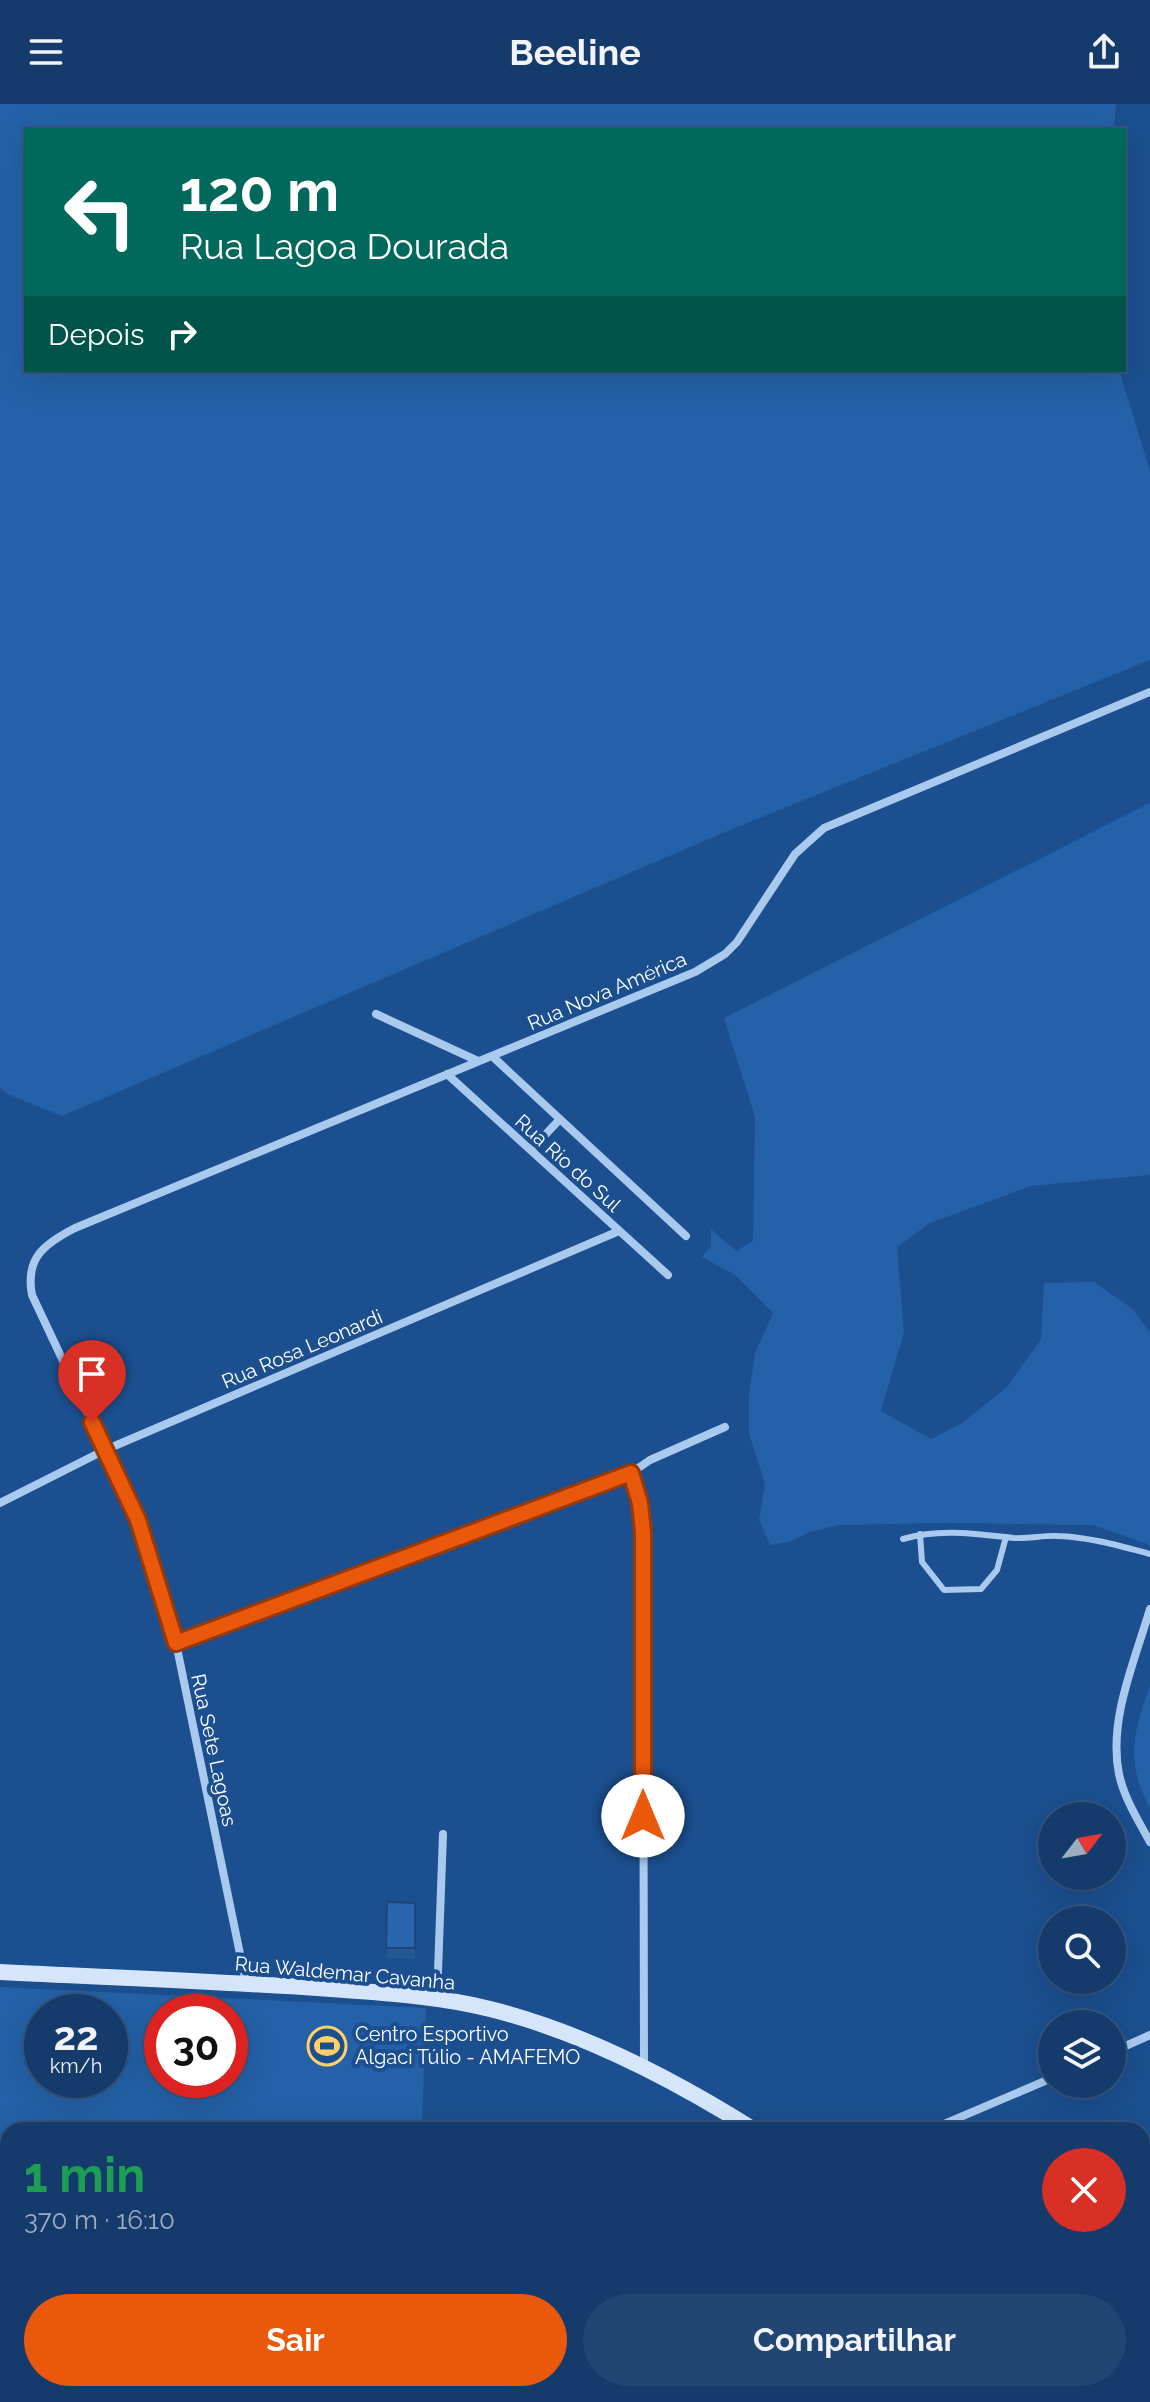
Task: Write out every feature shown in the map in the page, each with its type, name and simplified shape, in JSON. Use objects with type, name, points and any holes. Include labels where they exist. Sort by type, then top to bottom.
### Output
[{"type":"street","name":"Rua Nova América","points":[[33,1264],[48,1245],[75,1228],[695,972],[718,959],[737,942],[795,854],[824,828],[1150,692]]},
{"type":"street","points":[[376,1014],[478,1061]]},
{"type":"street","name":"Rua Rio do Sul","points":[[492,1056],[686,1236]]},
{"type":"street","name":"Rua Rio do Sul","points":[[447,1074],[668,1275]]},
{"type":"street","points":[[531,1150],[560,1119]]},
{"type":"street","name":"Rua Rosa Leonardi","points":[[0,1503],[105,1450],[619,1231]]},
{"type":"street","name":"Rua Sete Lagoas","points":[[33,1264],[30,1282],[38,1310],[138,1520],[176,1643],[246,1984]]},
{"type":"street","points":[[176,1643],[631,1473],[650,1460],[725,1427]]},
{"type":"street","points":[[631,1473],[640,1503],[643,1532],[644,2069]]},
{"type":"street","points":[[1150,1609],[1120,1712],[1117,1754],[1123,1790],[1150,1842]]},
{"type":"street","points":[[437,1999],[443,1834]]},
{"type":"street","name":"Rua Waldemar Cavanha","points":[[0,1972],[246,1984],[437,1999],[523,2018],[644,2069],[740,2122]]},
{"type":"street","points":[[1126,2046],[1150,2035]]},
{"type":"street","points":[[949,2122],[1038,2084]]},
{"type":"lane","points":[[903,1539],[920,1534],[972,1532],[1018,1539],[1059,1536],[1150,1554]]},
{"type":"lane","points":[[920,1534],[922,1562],[944,1590],[981,1589],[997,1570],[1006,1537]]},
{"type":"shaded area","points":[[0,104],[1116,104],[1114,128],[24,128],[24,372],[1120,372],[1150,471],[1150,660],[730,830],[62,1116],[7,1094],[0,1088]]},
{"type":"shaded area","points":[[1150,803],[1150,1175],[1031,1186],[930,1223],[897,1247],[904,1332],[881,1411],[931,1439],[962,1423],[1008,1386],[1041,1339],[1044,1283],[1094,1282],[1133,1309],[1150,1333],[1150,1545],[1093,1525],[947,1523],[839,1525],[810,1532],[789,1542],[770,1545],[759,1520],[765,1484],[749,1433],[749,1395],[755,1353],[773,1313],[735,1275],[702,1257],[711,1246],[711,1229],[736,1251],[753,1241],[755,1117],[724,1018]]},
{"type":"shaded area","points":[[1150,1686],[1150,1808],[1137,1776],[1134,1747],[1139,1718]]},
{"type":"shaded area","name":"Centro Esportivo Algaci Túlio - AMAFEMO","points":[[0,1987],[144,1994],[144,2098],[248,2098],[248,1999],[426,2008],[422,2122],[0,2122]]},
{"type":"building","points":[[387,1902],[415,1903],[415,1948],[386,1948]]},
{"type":"place","name":"Centro Esportivo Algaci Túlio - AMAFEMO","points":[[327,2046]]},
{"type":"route","points":[[92,1422],[138,1520],[176,1643],[631,1473],[640,1503],[643,1532],[643,1816]]}]
